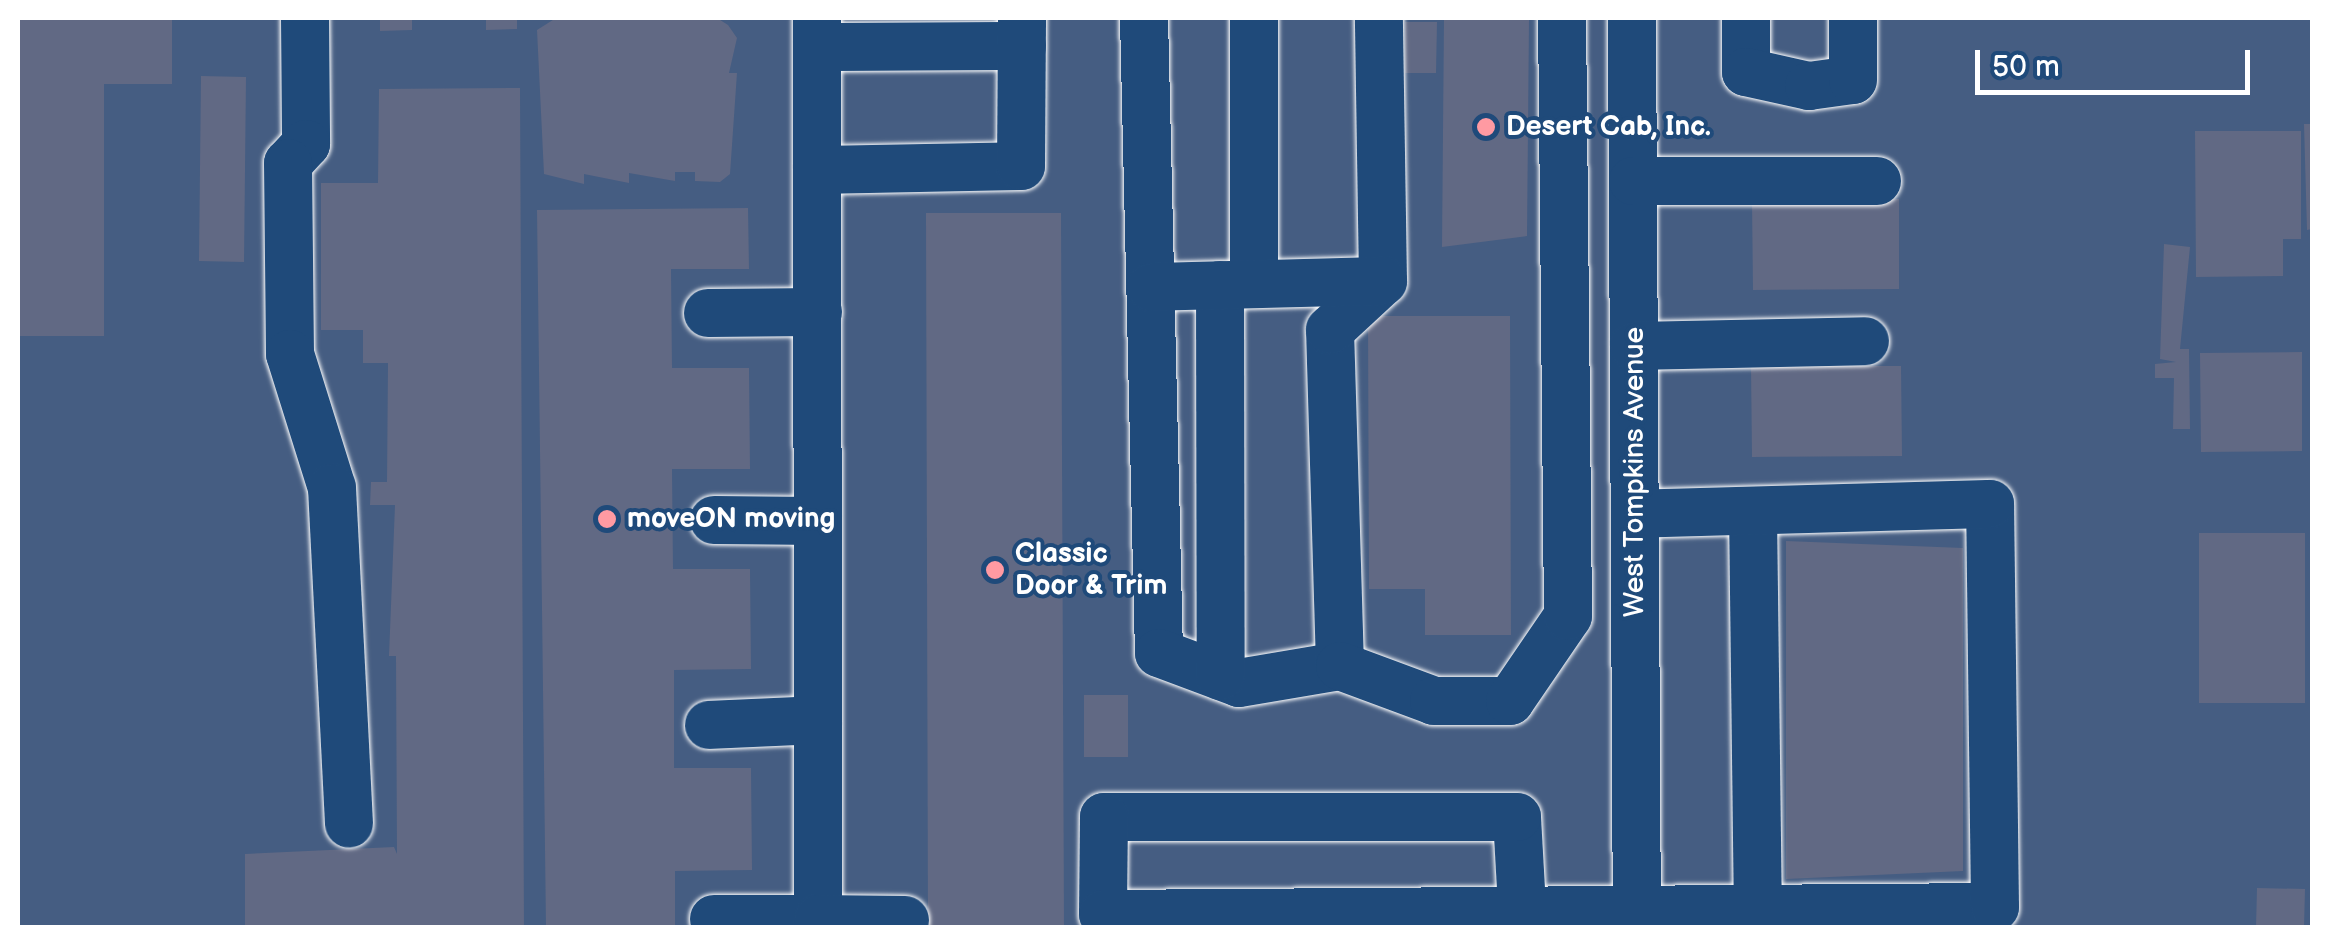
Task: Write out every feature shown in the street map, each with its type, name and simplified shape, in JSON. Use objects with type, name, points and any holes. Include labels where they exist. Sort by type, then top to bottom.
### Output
[{"type":"street","points":[[306,18],[306,144],[288,162],[290,354],[332,488],[348,824]]},
{"type":"street","points":[[1144,18],[1159,653],[1239,683],[1340,666],[1434,700],[1510,700],[1568,616],[1562,18]]},
{"type":"street","points":[[1220,676],[1237,284],[1254,18]]},
{"type":"street","points":[[1340,666],[1330,330],[1383,282],[1379,18]]},
{"type":"street","name":"West Tompkins Avenue","points":[[1632,18],[1637,916]]},
{"type":"street","points":[[1746,18],[1746,72],[1809,86],[1853,80],[1854,18]]},
{"type":"street","points":[[817,170],[1020,166],[1022,32],[817,32],[817,170],[818,312],[818,919]]},
{"type":"street","points":[[1632,181],[1877,181]]},
{"type":"street","points":[[1151,287],[1383,282]]},
{"type":"street","points":[[708,313],[818,312]]},
{"type":"street","points":[[1634,346],[1865,341]]},
{"type":"street","points":[[1522,907],[1517,818],[1104,818],[1103,914],[1522,907],[1637,916],[1758,906],[1995,907],[1990,504],[1635,514]]},
{"type":"street","points":[[1753,511],[1758,906]]},
{"type":"street","points":[[714,520],[818,520]]},
{"type":"street","points":[[709,725],[818,720]]},
{"type":"street","points":[[714,919],[905,920]]},
{"type":"shaded area","points":[[18,18],[2312,18],[2312,927],[18,927]]},
{"type":"building","points":[[18,18],[172,18],[172,84],[104,84],[104,336],[18,336]]},
{"type":"building","points":[[380,18],[412,18],[412,30],[380,31]]},
{"type":"building","points":[[486,18],[517,18],[517,29],[486,30]]},
{"type":"building","points":[[556,18],[717,18],[728,25],[737,38],[729,73],[737,73],[730,174],[720,182],[695,181],[695,172],[675,172],[675,181],[629,173],[629,183],[584,174],[584,184],[544,174],[537,30]]},
{"type":"building","name":"Desert Cab, Inc.","points":[[1444,18],[1529,18],[1527,236],[1442,247]]},
{"type":"building","points":[[1405,22],[1437,22],[1436,73],[1405,73]]},
{"type":"building","points":[[201,76],[246,77],[244,262],[199,261]]},
{"type":"building","points":[[520,88],[524,928],[245,928],[245,854],[394,847],[397,854],[396,656],[389,656],[395,505],[370,505],[371,482],[387,482],[388,363],[363,363],[363,330],[321,330],[321,183],[378,183],[379,89]]},
{"type":"building","points":[[2304,124],[2312,124],[2312,229],[2307,230]]},
{"type":"building","points":[[2195,131],[2301,131],[2301,239],[2283,239],[2283,276],[2196,277]]},
{"type":"building","points":[[1899,199],[1899,289],[1753,290],[1752,200]]},
{"type":"building","name":"moveON moving","points":[[748,208],[749,269],[671,269],[672,368],[749,368],[750,469],[672,469],[673,569],[750,569],[751,669],[674,670],[674,768],[751,768],[752,870],[675,871],[675,928],[546,928],[537,210]]},
{"type":"building","name":"Classic Door & Trim","points":[[926,213],[1061,213],[1064,928],[928,928]]},
{"type":"building","points":[[2164,244],[2190,247],[2180,349],[2189,349],[2190,429],[2173,429],[2174,378],[2155,378],[2155,364],[2176,362],[2160,359]]},
{"type":"building","points":[[1368,316],[1510,316],[1511,635],[1425,635],[1425,589],[1369,589]]},
{"type":"building","points":[[2302,352],[2302,451],[2201,452],[2200,353]]},
{"type":"building","points":[[1751,366],[1901,366],[1902,456],[1752,457]]},
{"type":"building","points":[[2199,533],[2305,533],[2305,703],[2199,703]]},
{"type":"building","points":[[1786,541],[1963,548],[1963,871],[1786,879]]},
{"type":"building","points":[[1084,695],[1128,695],[1128,757],[1084,757]]},
{"type":"building","points":[[2257,888],[2305,889],[2304,928],[2256,928]]},
{"type":"place","name":"Desert Cab, Inc.","points":[[1486,127]]},
{"type":"place","name":"moveON moving","points":[[607,519]]},
{"type":"place","name":"Classic Door & Trim","points":[[995,570]]}]
